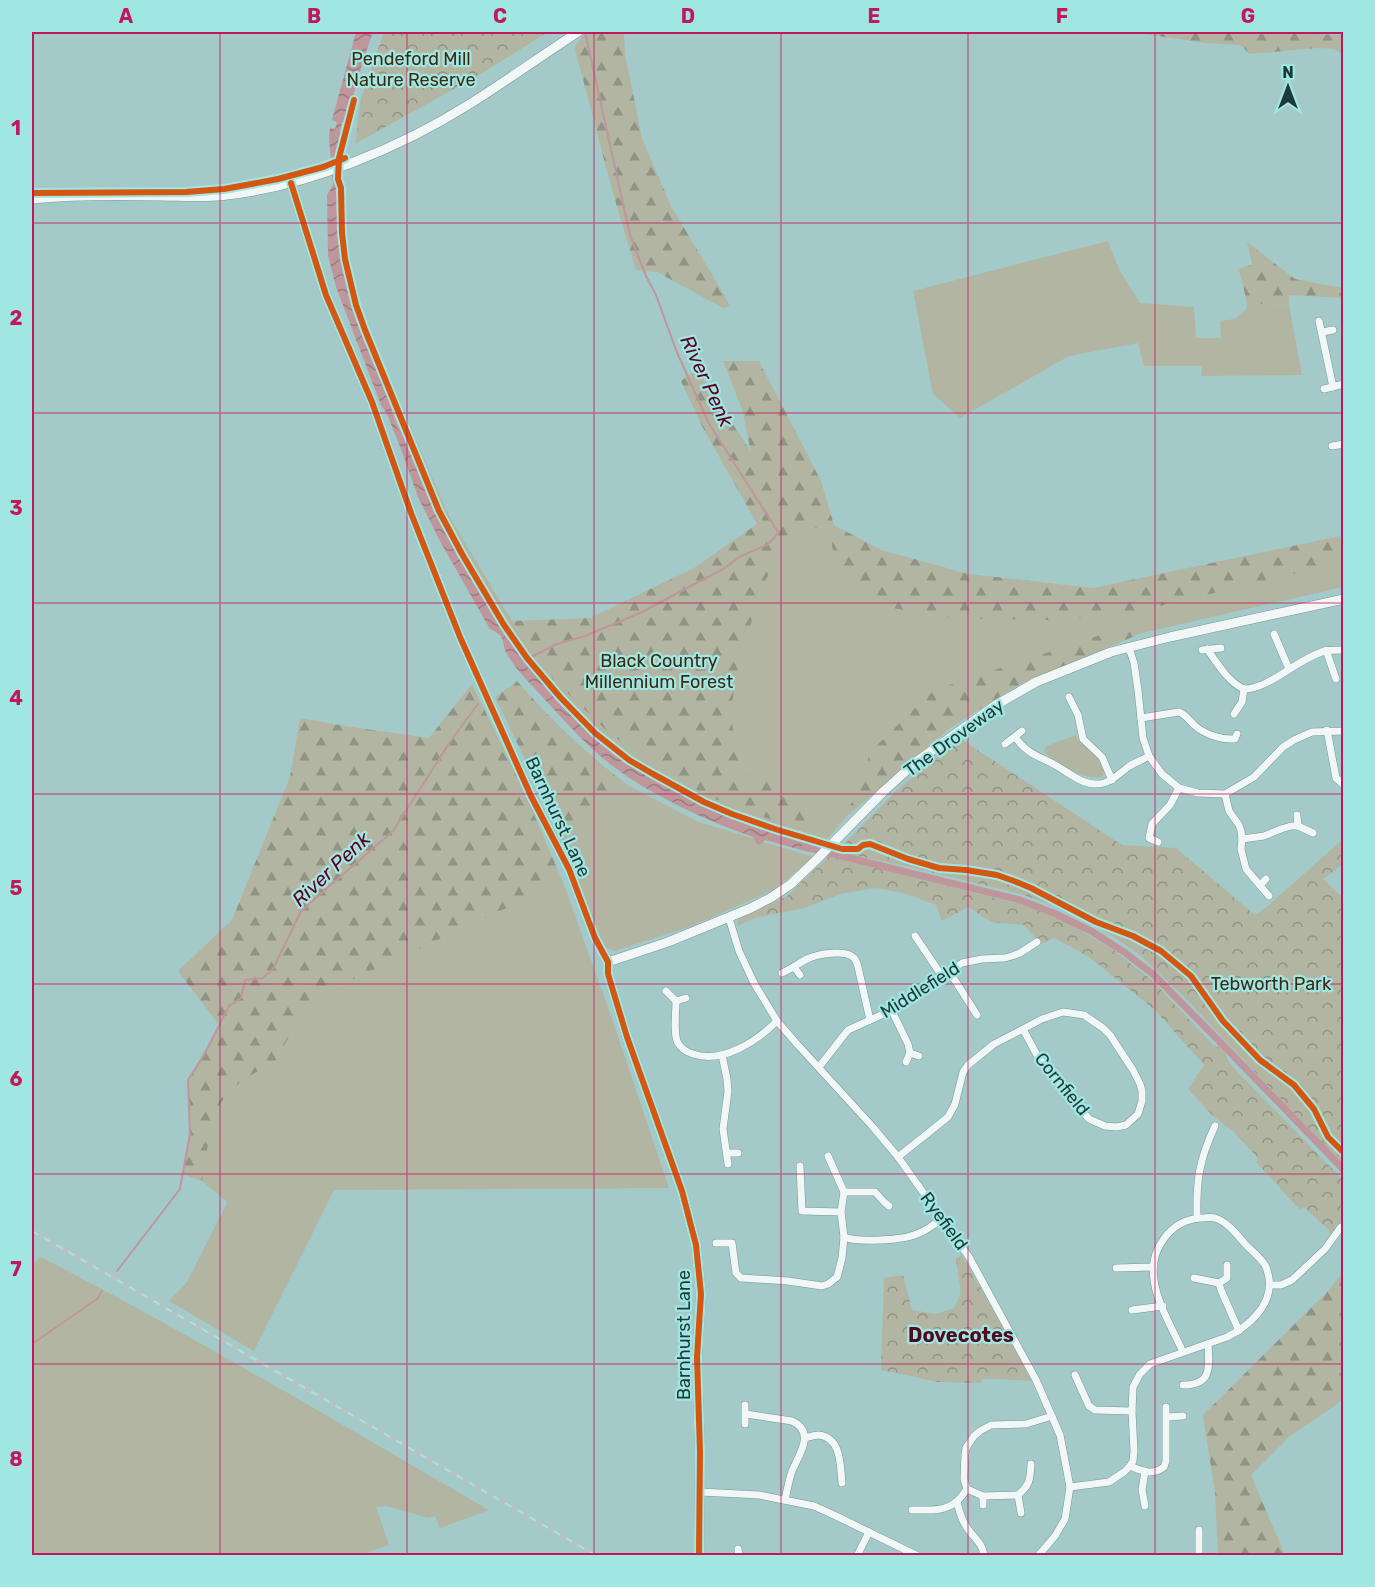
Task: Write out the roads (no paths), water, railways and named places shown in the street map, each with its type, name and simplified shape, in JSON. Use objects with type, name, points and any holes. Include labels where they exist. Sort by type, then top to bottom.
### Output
[{"type":"street","points":[[32,199],[214,196],[257,191],[291,183],[407,139],[467,106],[578,32]]},
{"type":"street","name":"Barnhurst Lane","points":[[291,183],[326,295],[372,402],[411,513],[460,637],[531,796],[568,869],[595,938],[608,962],[608,974],[627,1037],[682,1191],[696,1245],[701,1294],[697,1357],[700,1452],[699,1556]]},
{"type":"street","points":[[1319,321],[1333,387]]},
{"type":"street","points":[[1322,333],[1333,330]]},
{"type":"street","points":[[1324,389],[1344,384]]},
{"type":"street","points":[[1332,446],[1343,445]]},
{"type":"street","name":"The Droveway","points":[[608,962],[729,918],[772,897],[792,884],[916,762],[996,705],[1036,682],[1111,652],[1181,634],[1344,599]]},
{"type":"street","points":[[1274,634],[1289,669]]},
{"type":"street","points":[[1129,648],[1137,680],[1143,738],[1149,756],[1162,774],[1179,788],[1198,793],[1225,794],[1254,777],[1288,743],[1312,732],[1344,730]]},
{"type":"street","points":[[1221,648],[1205,650],[1221,669],[1244,689],[1273,680],[1326,650],[1344,650]]},
{"type":"street","points":[[1326,650],[1336,679]]},
{"type":"street","points":[[1234,714],[1242,702],[1244,689]]},
{"type":"street","points":[[1070,697],[1078,715],[1083,739],[1099,753],[1112,780]]},
{"type":"street","points":[[1141,718],[1175,712],[1184,714],[1189,725],[1205,733],[1229,740],[1235,739],[1237,734]]},
{"type":"street","points":[[1327,730],[1336,778],[1344,785]]},
{"type":"street","points":[[1005,744],[1022,731]]},
{"type":"street","points":[[1015,737],[1031,754],[1086,783],[1101,784],[1112,780],[1129,766],[1149,756]]},
{"type":"street","points":[[1158,842],[1149,838],[1152,824],[1170,805],[1179,788]]},
{"type":"street","points":[[1225,794],[1229,811],[1239,825],[1246,869],[1269,896]]},
{"type":"street","points":[[1297,815],[1298,826]]},
{"type":"street","points":[[1242,839],[1264,837],[1281,829],[1298,826],[1313,833]]},
{"type":"street","points":[[1260,885],[1266,879]]},
{"type":"street","name":"Ryefield","points":[[729,918],[754,983],[777,1021],[898,1157],[969,1257],[1025,1359],[1052,1416],[1064,1449],[1070,1486],[1065,1520],[1038,1556]]},
{"type":"street","points":[[915,936],[977,1015]]},
{"type":"street","name":"Middlefield","points":[[819,1067],[848,1030],[892,1011],[962,963],[1005,958],[1037,942]]},
{"type":"street","points":[[782,973],[805,959],[817,955],[838,953],[850,955],[858,967],[870,1020]]},
{"type":"street","points":[[795,967],[800,975]]},
{"type":"street","points":[[666,991],[676,1001],[677,1042],[682,1048],[697,1055],[722,1055],[734,1051],[746,1045],[777,1021]]},
{"type":"street","points":[[676,1001],[686,998]]},
{"type":"street","points":[[892,1011],[908,1044],[910,1053],[906,1062]]},
{"type":"street","name":"Cornfield","points":[[898,1157],[948,1118],[955,1104],[963,1072],[968,1065],[994,1044],[1042,1019],[1063,1012],[1084,1015],[1110,1035],[1140,1084],[1142,1101],[1138,1114],[1126,1125],[1117,1127],[1105,1126],[1089,1119],[1038,1057],[1023,1029]]},
{"type":"street","points":[[910,1053],[919,1056]]},
{"type":"street","points":[[722,1055],[728,1091],[723,1129],[728,1164]]},
{"type":"street","points":[[1197,1218],[1198,1178],[1202,1156],[1215,1126]]},
{"type":"street","points":[[727,1153],[738,1153]]},
{"type":"street","points":[[716,1243],[732,1243],[736,1273],[741,1278],[822,1286],[834,1281],[839,1273],[844,1237],[841,1212],[844,1192],[828,1156]]},
{"type":"street","points":[[800,1166],[802,1211],[841,1212]]},
{"type":"street","points":[[844,1192],[875,1192],[889,1206]]},
{"type":"street","points":[[1070,1486],[1109,1482],[1130,1466],[1134,1451],[1131,1411],[1133,1387],[1140,1374],[1150,1364],[1208,1344],[1239,1331],[1252,1321],[1268,1295],[1270,1286],[1265,1265],[1230,1227],[1212,1218],[1197,1218],[1183,1222],[1173,1229],[1158,1247],[1153,1267],[1154,1282],[1162,1306],[1183,1352]]},
{"type":"street","points":[[844,1237],[853,1240],[900,1239],[916,1234],[942,1219]]},
{"type":"street","points":[[1270,1286],[1281,1285],[1292,1280],[1325,1249],[1341,1227]]},
{"type":"street","points":[[1194,1278],[1219,1283],[1227,1278],[1227,1265]]},
{"type":"street","points":[[1116,1268],[1153,1267]]},
{"type":"street","points":[[1219,1283],[1239,1331]]},
{"type":"street","points":[[1132,1310],[1162,1306]]},
{"type":"street","points":[[1187,1382],[1199,1382],[1208,1374],[1208,1344]]},
{"type":"street","points":[[1075,1375],[1089,1406],[1095,1410],[1131,1411]]},
{"type":"street","points":[[745,1405],[745,1424]]},
{"type":"street","points":[[1130,1466],[1155,1473],[1164,1467],[1166,1407]]},
{"type":"street","points":[[746,1414],[792,1421],[801,1427],[805,1438],[804,1444],[790,1478],[785,1500]]},
{"type":"street","points":[[1031,1464],[1028,1485],[1017,1495],[983,1496],[967,1489],[964,1479],[965,1455],[966,1448],[974,1436],[991,1425],[1026,1424],[1052,1416]]},
{"type":"street","points":[[1167,1417],[1183,1416]]},
{"type":"street","points":[[805,1438],[819,1435],[833,1443],[839,1450],[842,1483]]},
{"type":"street","points":[[1145,1471],[1142,1490],[1145,1506]]},
{"type":"street","points":[[912,1510],[935,1510],[957,1502],[967,1489]]},
{"type":"street","points":[[700,1491],[750,1494],[814,1506],[918,1556]]},
{"type":"street","points":[[1017,1495],[1021,1513]]},
{"type":"street","points":[[983,1496],[983,1506]]},
{"type":"street","points":[[957,1502],[966,1526],[979,1538],[984,1556]]},
{"type":"street","points":[[1199,1530],[1199,1556]]},
{"type":"street","points":[[857,1556],[869,1532]]},
{"type":"water","points":[[356,32],[373,32],[346,123],[342,122],[340,131],[341,146],[338,155],[337,181],[340,188],[339,212],[343,259],[354,305],[388,392],[398,429],[404,434],[455,550],[502,625],[506,638],[516,646],[536,672],[583,722],[603,740],[659,780],[708,805],[812,840],[814,849],[809,852],[765,840],[760,845],[757,844],[753,837],[699,816],[663,797],[605,760],[571,728],[516,667],[505,650],[501,637],[490,629],[441,543],[418,497],[387,414],[381,405],[336,287],[328,255],[327,195],[333,185],[330,128],[335,129],[337,122],[332,120]]},
{"type":"waterway","name":"River Penk","points":[[531,657],[557,644],[585,636],[640,613],[723,569],[741,556],[767,545],[778,532],[708,422],[676,350],[656,295],[630,235],[585,32]]},
{"type":"waterway","name":"River Penk","points":[[117,1271],[180,1189],[190,1134],[188,1080],[204,1055],[229,1006],[241,998],[245,980],[263,978],[273,969],[301,911],[393,831],[452,739],[478,704]]},
{"type":"waterway","points":[[805,847],[1020,900],[1091,931],[1153,974],[1344,1170]]},
{"type":"waterway","name":"River Penk","points":[[32,1344],[97,1299],[102,1291]]},
{"type":"railway","points":[[32,1231],[597,1556]]},
{"type":"district","name":"Dovecotes","points":[[961,1335]]},
{"type":"park label","name":"Pendeford Mill Nature Reserve","points":[[411,69]]},
{"type":"park label","name":"Black Country Millennium Forest","points":[[659,671]]},
{"type":"park label","name":"Tebworth Park","points":[[1271,984]]}]
